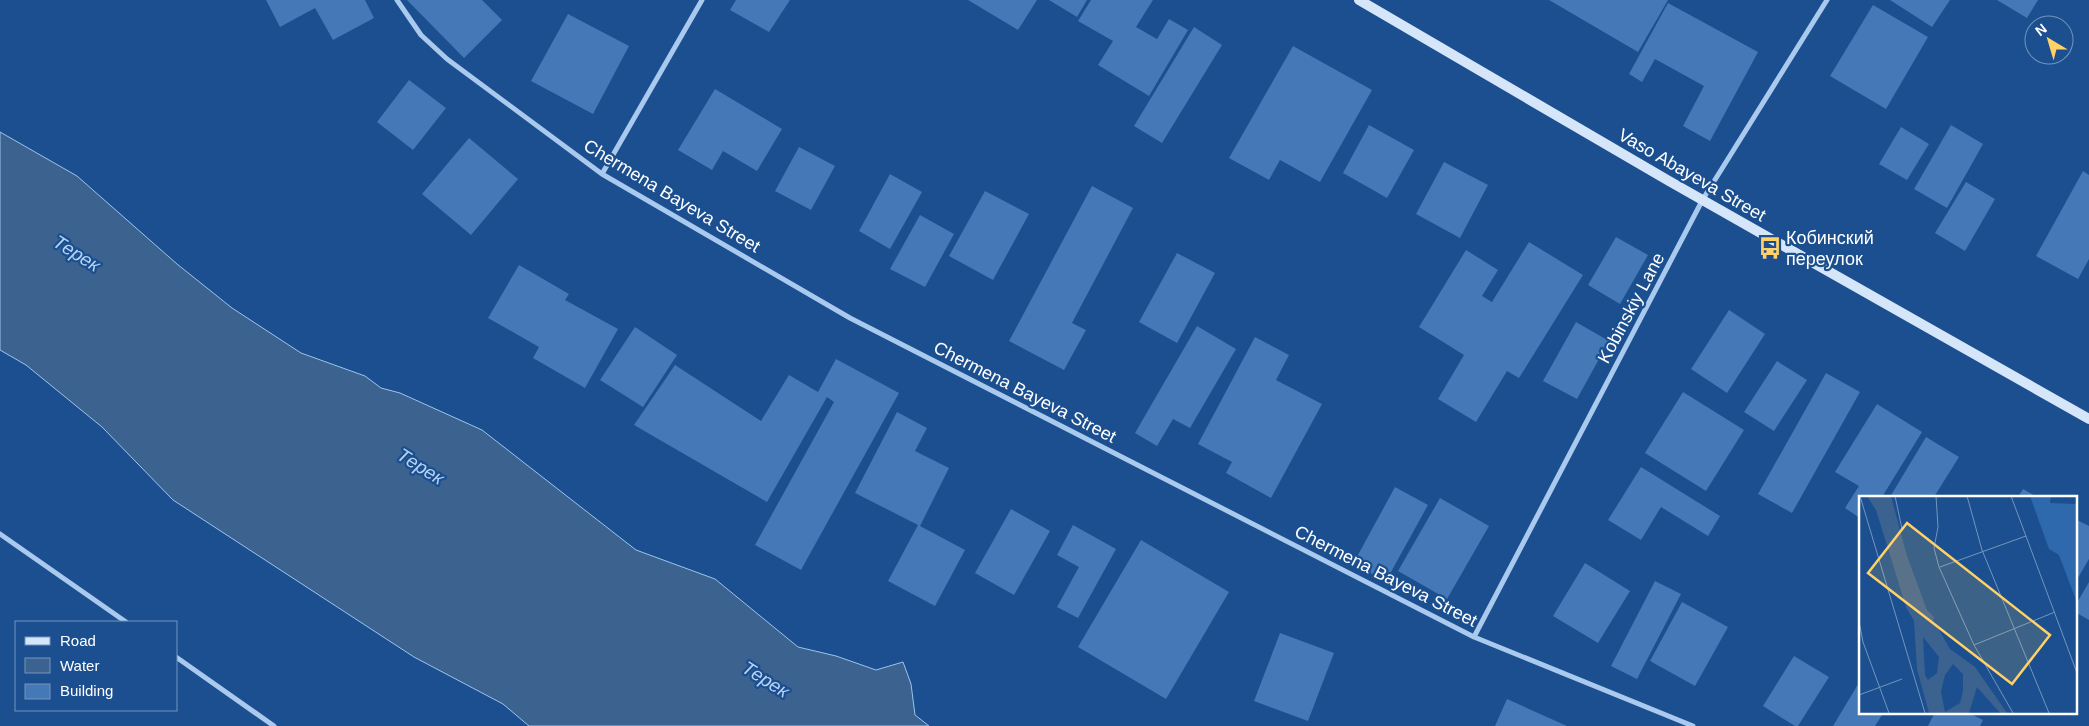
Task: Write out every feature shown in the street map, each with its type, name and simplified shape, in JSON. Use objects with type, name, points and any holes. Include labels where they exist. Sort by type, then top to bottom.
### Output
[{"type":"main road","name":"Vaso Abayeva Street","points":[[1359,0],[1703,199],[2089,418]]},
{"type":"street","name":"Chermena Bayeva Street","points":[[397,0],[422,35],[446,60],[602,174],[850,318],[1474,637],[1693,726]]},
{"type":"street","points":[[602,174],[702,0]]},
{"type":"street","name":"Kobinskiy Lane","points":[[1474,637],[1703,199],[1827,0]]},
{"type":"street","points":[[0,534],[125,621]]},
{"type":"street","points":[[178,658],[274,726]]},
{"type":"water","name":"Терек","points":[[0,132],[77,176],[177,264],[232,308],[301,353],[365,376],[381,388],[400,393],[482,430],[636,550],[715,579],[798,647],[836,656],[876,670],[903,662],[911,684],[915,715],[929,726],[529,726],[503,704],[414,657],[173,500],[102,427],[26,365],[0,350]]},
{"type":"building","points":[[266,0],[365,0],[374,18],[333,40],[315,8],[280,27]]},
{"type":"building","points":[[407,0],[482,0],[502,20],[464,58]]},
{"type":"building","points":[[736,0],[790,0],[769,32],[730,10]]},
{"type":"building","points":[[968,0],[1037,0],[1018,30]]},
{"type":"building","points":[[1049,0],[1087,0],[1077,17]]},
{"type":"building","points":[[1091,0],[1153,0],[1136,27],[1157,39],[1169,19],[1188,30],[1149,96],[1098,65],[1113,41],[1078,21]]},
{"type":"building","points":[[1549,0],[1668,0],[1638,52]]},
{"type":"building","points":[[1890,0],[1950,0],[1932,27]]},
{"type":"building","points":[[1997,0],[2038,0],[2029,15],[2024,16]]},
{"type":"building","points":[[1668,3],[1758,52],[1710,141],[1683,126],[1704,86],[1655,59],[1642,82],[1629,74]]},
{"type":"building","points":[[1873,5],[1928,37],[1886,109],[1830,76]]},
{"type":"building","points":[[568,14],[629,46],[593,114],[531,81]]},
{"type":"building","points":[[1194,27],[1222,45],[1162,143],[1134,126]]},
{"type":"building","points":[[1293,46],[1372,90],[1320,182],[1280,160],[1269,180],[1229,158]]},
{"type":"building","points":[[409,80],[446,108],[413,150],[377,122]]},
{"type":"building","points":[[715,89],[782,129],[757,171],[723,151],[712,170],[678,150]]},
{"type":"building","points":[[1369,125],[1414,150],[1387,198],[1343,173]]},
{"type":"building","points":[[1951,125],[1983,144],[1947,208],[1914,189]]},
{"type":"building","points":[[1901,127],[1929,144],[1907,180],[1879,164]]},
{"type":"building","points":[[469,138],[518,179],[471,235],[422,194]]},
{"type":"building","points":[[799,147],[835,166],[811,210],[775,191]]},
{"type":"building","points":[[1444,162],[1488,185],[1460,238],[1416,214]]},
{"type":"building","points":[[2083,171],[2089,175],[2089,259],[2078,279],[2036,256]]},
{"type":"building","points":[[890,174],[922,192],[890,249],[859,231]]},
{"type":"building","points":[[1966,182],[1995,199],[1965,251],[1935,233]]},
{"type":"building","points":[[1092,186],[1133,208],[1072,323],[1086,330],[1064,370],[1009,341]]},
{"type":"building","points":[[985,191],[1029,214],[993,280],[949,256]]},
{"type":"building","points":[[920,215],[954,234],[925,287],[890,269]]},
{"type":"building","points":[[1616,237],[1648,255],[1620,304],[1588,285]]},
{"type":"building","points":[[1529,242],[1583,275],[1519,378],[1507,371],[1476,422],[1438,399],[1464,355],[1419,327],[1466,250],[1498,270],[1482,296],[1492,302]]},
{"type":"building","points":[[1177,253],[1215,273],[1177,343],[1139,322]]},
{"type":"building","points":[[519,265],[569,294],[565,300],[618,329],[585,388],[533,358],[539,347],[488,318]]},
{"type":"building","points":[[1729,310],[1765,334],[1727,393],[1691,369]]},
{"type":"building","points":[[1576,322],[1609,341],[1577,399],[1543,381]]},
{"type":"building","points":[[1197,326],[1236,349],[1190,428],[1173,419],[1157,446],[1135,433]]},
{"type":"building","points":[[635,327],[677,355],[643,407],[600,380]]},
{"type":"building","points":[[1255,337],[1289,355],[1276,380],[1322,404],[1271,498],[1226,473],[1232,462],[1198,444]]},
{"type":"building","points":[[836,359],[899,393],[801,570],[755,545],[834,402],[827,397],[767,502],[634,425],[675,365],[761,421],[789,375],[818,392]]},
{"type":"building","points":[[1777,361],[1807,380],[1774,431],[1744,412]]},
{"type":"building","points":[[1826,373],[1860,392],[1792,513],[1758,494]]},
{"type":"building","points":[[1683,392],[1744,430],[1706,491],[1645,453]]},
{"type":"building","points":[[1877,404],[1922,432],[1883,496],[1859,496],[1859,517],[1845,508],[1859,486],[1835,472]]},
{"type":"building","points":[[897,412],[927,428],[915,451],[949,468],[920,526],[965,550],[935,606],[888,581],[918,525],[855,493]]},
{"type":"building","points":[[1926,437],[1959,457],[1935,496],[1891,496]]},
{"type":"building","points":[[1641,467],[1720,516],[1708,536],[1661,507],[1641,540],[1608,520]]},
{"type":"building","points":[[1395,487],[1428,505],[1386,581],[1353,564]]},
{"type":"building","points":[[2023,489],[2035,496],[2019,496]]},
{"type":"building","points":[[1440,498],[1489,526],[1447,599],[1398,571]]},
{"type":"building","points":[[1011,509],[1050,531],[1014,595],[975,573]]},
{"type":"building","points":[[2076,520],[2089,526],[2089,559],[2076,581]]},
{"type":"building","points":[[1073,525],[1116,549],[1078,618],[1057,607],[1079,567],[1057,555]]},
{"type":"building","points":[[1141,540],[1229,592],[1166,699],[1078,647]]},
{"type":"building","points":[[1585,563],[1630,591],[1598,643],[1553,616]]},
{"type":"building","points":[[1655,581],[1681,594],[1637,679],[1611,666]]},
{"type":"building","points":[[2089,582],[2089,620],[2076,613],[2076,604]]},
{"type":"building","points":[[1682,602],[1728,627],[1695,686],[1650,661]]},
{"type":"building","points":[[1280,633],[1334,653],[1308,721],[1254,701]]},
{"type":"building","points":[[1794,656],[1829,677],[1798,726],[1763,706]]},
{"type":"building","points":[[1859,683],[1859,714],[1883,714],[1875,726],[1833,726]]},
{"type":"building","points":[[1507,699],[1567,726],[1495,726]]},
{"type":"building","points":[[1934,714],[1971,714],[1983,720],[1980,726],[1928,726]]},
{"type":"place","name":"Кобинский переулок","points":[[1770,248]]}]
